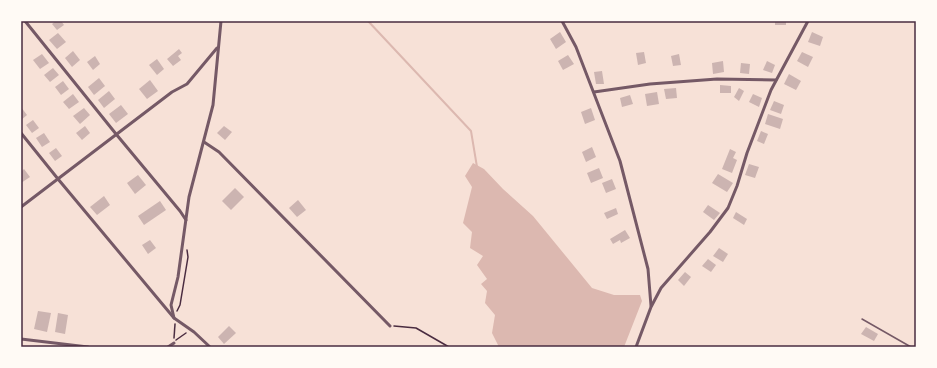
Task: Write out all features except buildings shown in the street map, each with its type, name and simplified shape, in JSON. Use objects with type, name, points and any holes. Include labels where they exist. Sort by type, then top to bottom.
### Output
[{"type":"street","points":[[25,21],[186,220]]},
{"type":"street","points":[[174,318],[171,305],[178,277],[190,198],[212,105],[221,21]]},
{"type":"street","points":[[562,21],[576,47],[620,161],[648,269],[651,307]]},
{"type":"street","points":[[636,347],[651,307],[661,288],[710,232],[728,208],[747,153],[776,80],[808,21]]},
{"type":"street","points":[[21,207],[172,92],[187,84],[218,47]]},
{"type":"street","points":[[594,92],[650,84],[717,79],[776,80]]},
{"type":"street","points":[[21,133],[174,318],[194,332],[210,347]]},
{"type":"street","points":[[204,142],[219,152],[390,326]]},
{"type":"street","points":[[21,339],[88,347]]},
{"type":"street","points":[[168,347],[174,343]]},
{"type":"lane","points":[[862,319],[911,347]]},
{"type":"path","points":[[174,318],[174,343]]},
{"type":"path","points":[[390,326],[416,328],[449,347]]},
{"type":"path","points":[[174,343],[181,335],[194,332]]},
{"type":"shaded area","points":[[473,163],[484,169],[503,189],[533,216],[592,288],[614,295],[640,295],[642,301],[624,347],[499,347],[492,333],[495,315],[485,303],[487,291],[481,284],[487,279],[477,265],[483,256],[470,248],[472,232],[463,223],[472,187],[465,176]]},
{"type":"waterway","points":[[368,21],[471,131],[477,167]]}]
